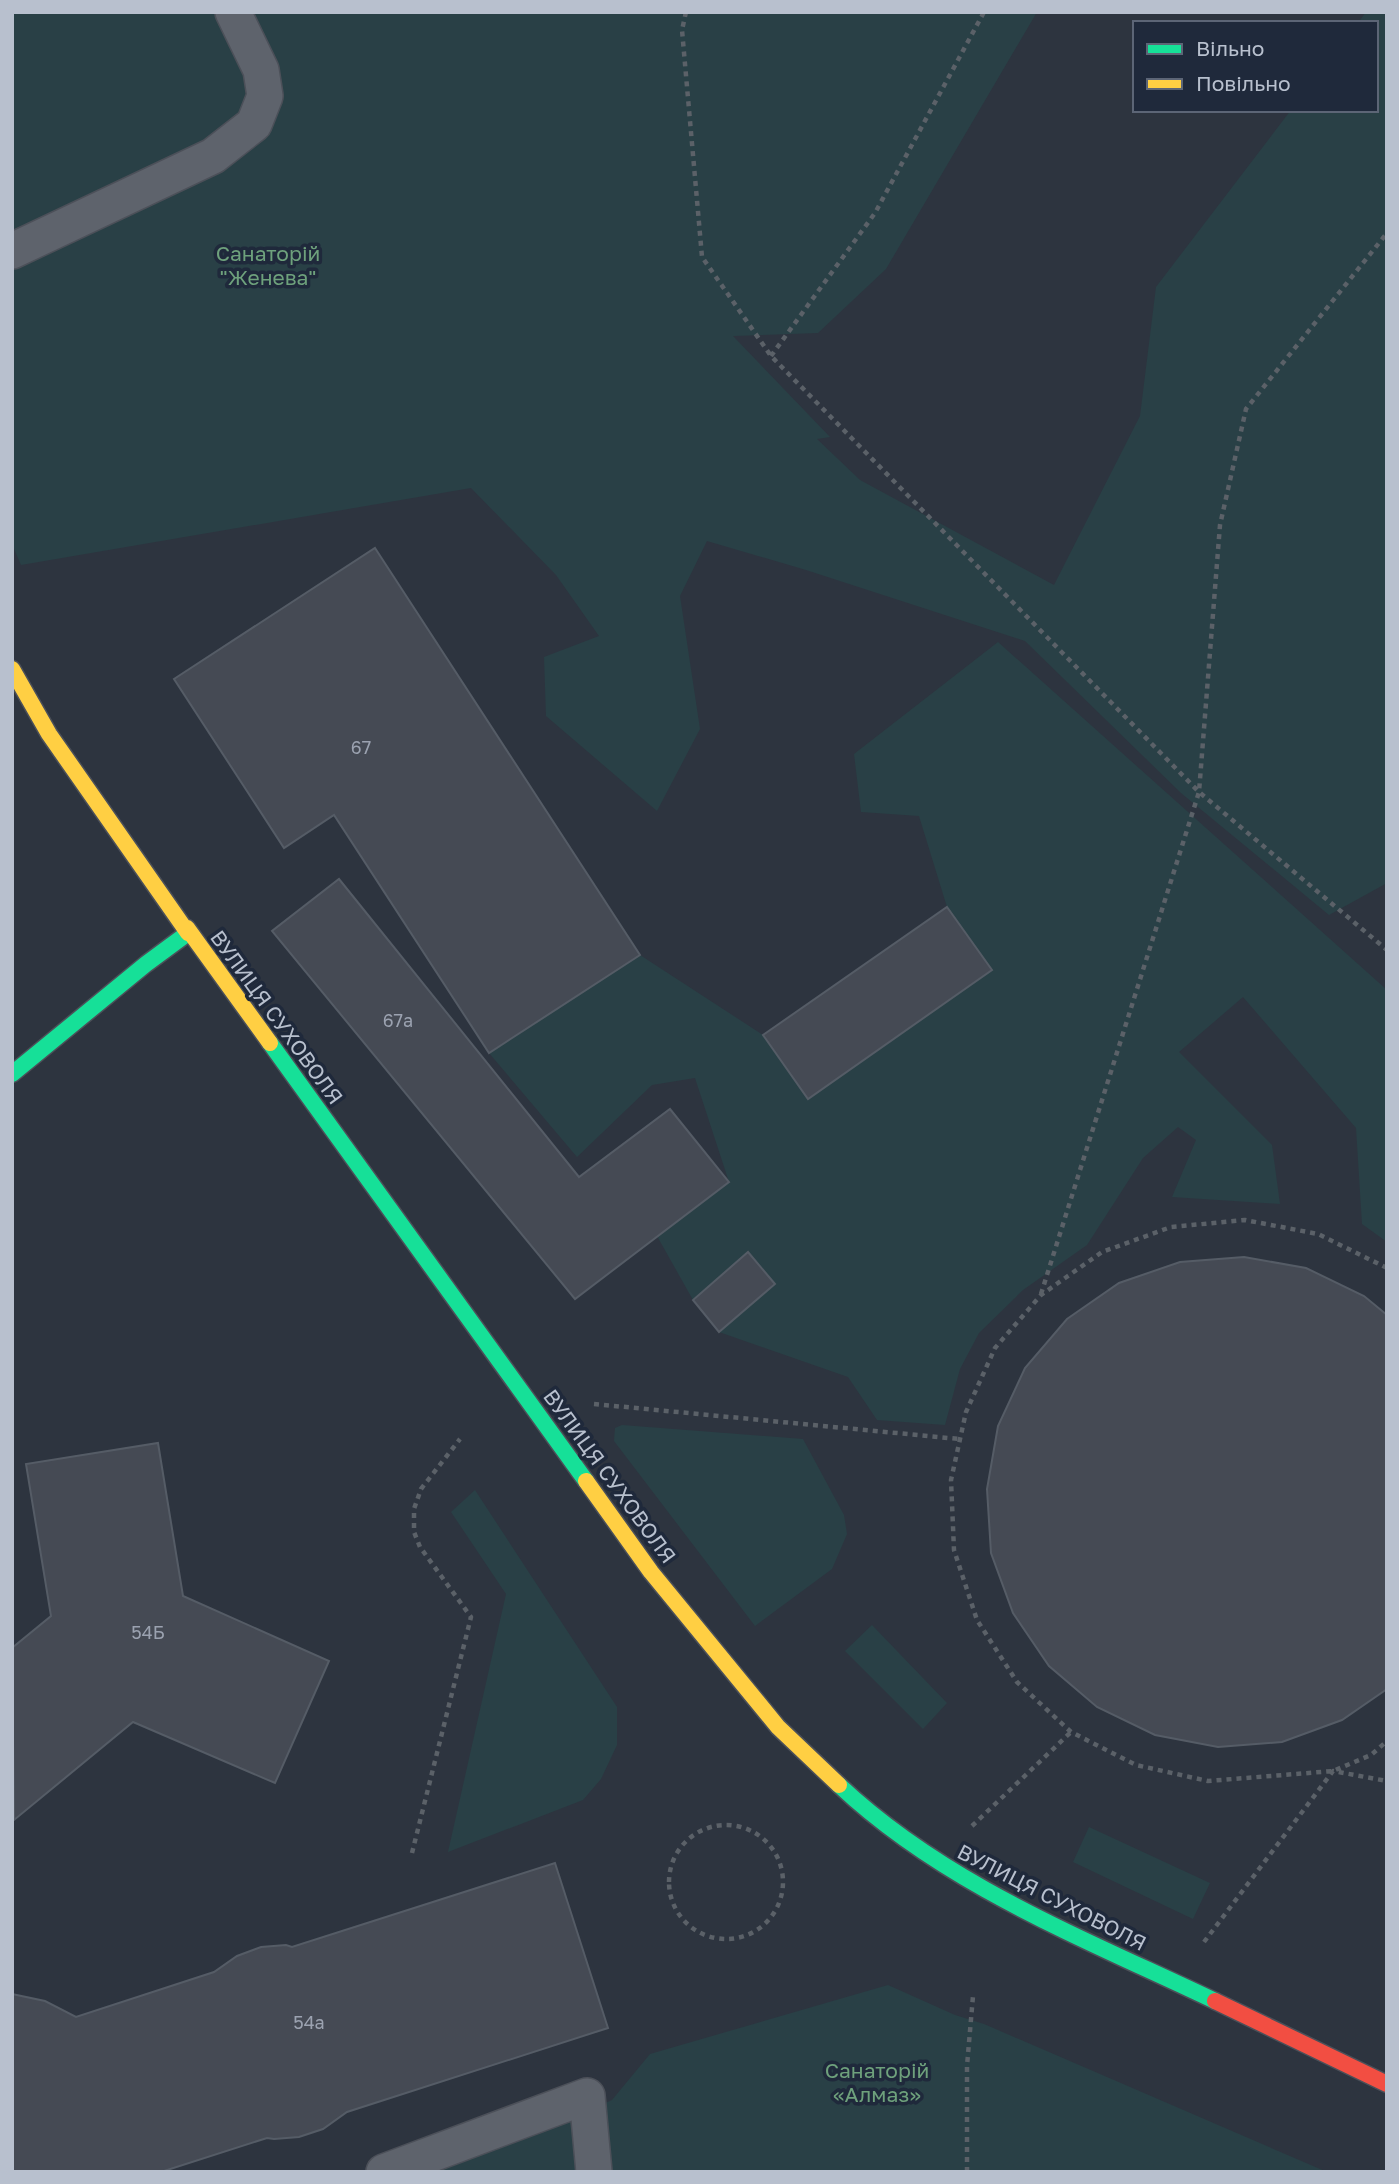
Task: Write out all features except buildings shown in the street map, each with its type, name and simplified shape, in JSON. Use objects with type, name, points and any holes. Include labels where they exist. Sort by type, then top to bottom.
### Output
[{"type":"street","name":"ВУЛИЦЯ СУХОВОЛЯ","points":[[12,669],[56,744],[188,933]]},
{"type":"street","name":"ВУЛИЦЯ СУХОВОЛЯ","points":[[188,933],[187,928],[520,1386],[651,1572],[778,1727],[868,1812],[944,1866],[1005,1901],[1387,2084]]},
{"type":"street","points":[[12,1074],[188,933]]},
{"type":"lane","points":[[12,251],[213,156],[254,124],[265,96],[261,70],[233,12]]},
{"type":"lane","points":[[384,2172],[587,2096],[594,2172]]},
{"type":"path","points":[[686,12],[682,30],[702,257],[771,356],[1199,792],[1387,950]]},
{"type":"path","points":[[771,356],[876,213],[984,12]]},
{"type":"path","points":[[1041,1295],[1199,792],[1220,525],[1246,409],[1387,233]]},
{"type":"path","points":[[1387,1268],[1318,1234],[1245,1220],[1171,1227],[1102,1252],[1041,1295],[995,1348],[966,1412],[951,1480],[954,1550],[977,1620],[1017,1682],[1071,1732],[1136,1765],[1208,1781],[1333,1771],[1387,1781]]},
{"type":"path","points":[[586,1403],[959,1439]]},
{"type":"path","points":[[412,1853],[471,1617],[420,1548],[414,1532],[414,1509],[421,1489],[460,1439]]},
{"type":"path","points":[[966,1832],[1071,1732]]},
{"type":"path","points":[[1203,1943],[1333,1771],[1371,1755],[1387,1741]]},
{"type":"path","points":[[719,1825],[741,1827],[761,1837],[776,1854],[782,1875],[781,1897],[772,1917],[754,1932],[733,1940],[711,1938],[691,1928],[676,1911],[670,1890],[671,1867],[681,1847],[698,1832],[719,1825]]},
{"type":"path","points":[[967,2172],[967,2066],[973,1996]]},
{"type":"green space","name":"Санаторій \"Женева\"","points":[[12,12],[1037,12],[886,269],[818,333],[733,336],[830,437],[817,439],[860,480],[1054,585],[1140,416],[1156,287],[1289,112],[1378,112],[1378,21],[1359,21],[1366,12],[1387,12],[1387,883],[1329,915],[1181,793],[1025,641],[707,541],[680,596],[700,729],[657,811],[546,716],[544,657],[599,636],[556,575],[471,488],[21,565],[12,544]]},
{"type":"green space","points":[[998,642],[1387,990],[1387,1242],[1362,1224],[1356,1128],[1243,997],[1179,1052],[1272,1145],[1280,1204],[1172,1197],[1196,1140],[1178,1127],[1143,1158],[1087,1245],[1023,1290],[979,1333],[960,1369],[945,1425],[877,1420],[848,1377],[719,1332],[693,1300],[657,1236],[729,1182],[695,1078],[652,1085],[577,1157],[489,1053],[640,955],[763,1035],[808,1098],[991,971],[947,907],[919,816],[861,812],[854,754]]},
{"type":"green space","points":[[622,1425],[803,1439],[844,1515],[847,1534],[832,1569],[755,1626],[614,1441],[615,1428]]},
{"type":"green space","points":[[475,1490],[617,1707],[617,1745],[601,1779],[583,1800],[448,1852],[506,1594],[451,1512]]},
{"type":"green space","points":[[872,1625],[947,1703],[923,1729],[845,1651]]},
{"type":"green space","points":[[1089,1827],[1210,1883],[1193,1919],[1073,1862]]},
{"type":"green space","name":"Санаторій «Алмаз»","points":[[888,1985],[1327,2172],[433,2172],[569,2120],[612,2100],[650,2054]]},
{"type":"traffic: fast","points":[[12,1074],[188,933]]},
{"type":"traffic: fast","points":[[270,1043],[586,1481]]},
{"type":"traffic: fast","points":[[839,1785],[880,1820],[970,1881],[1067,1932],[1215,2001]]},
{"type":"traffic: slow","points":[[12,669],[49,734],[188,933],[187,928],[270,1043]]},
{"type":"traffic: slow","points":[[586,1481],[651,1572],[778,1727],[839,1785]]},
{"type":"traffic: jam","points":[[1215,2001],[1387,2084]]}]
